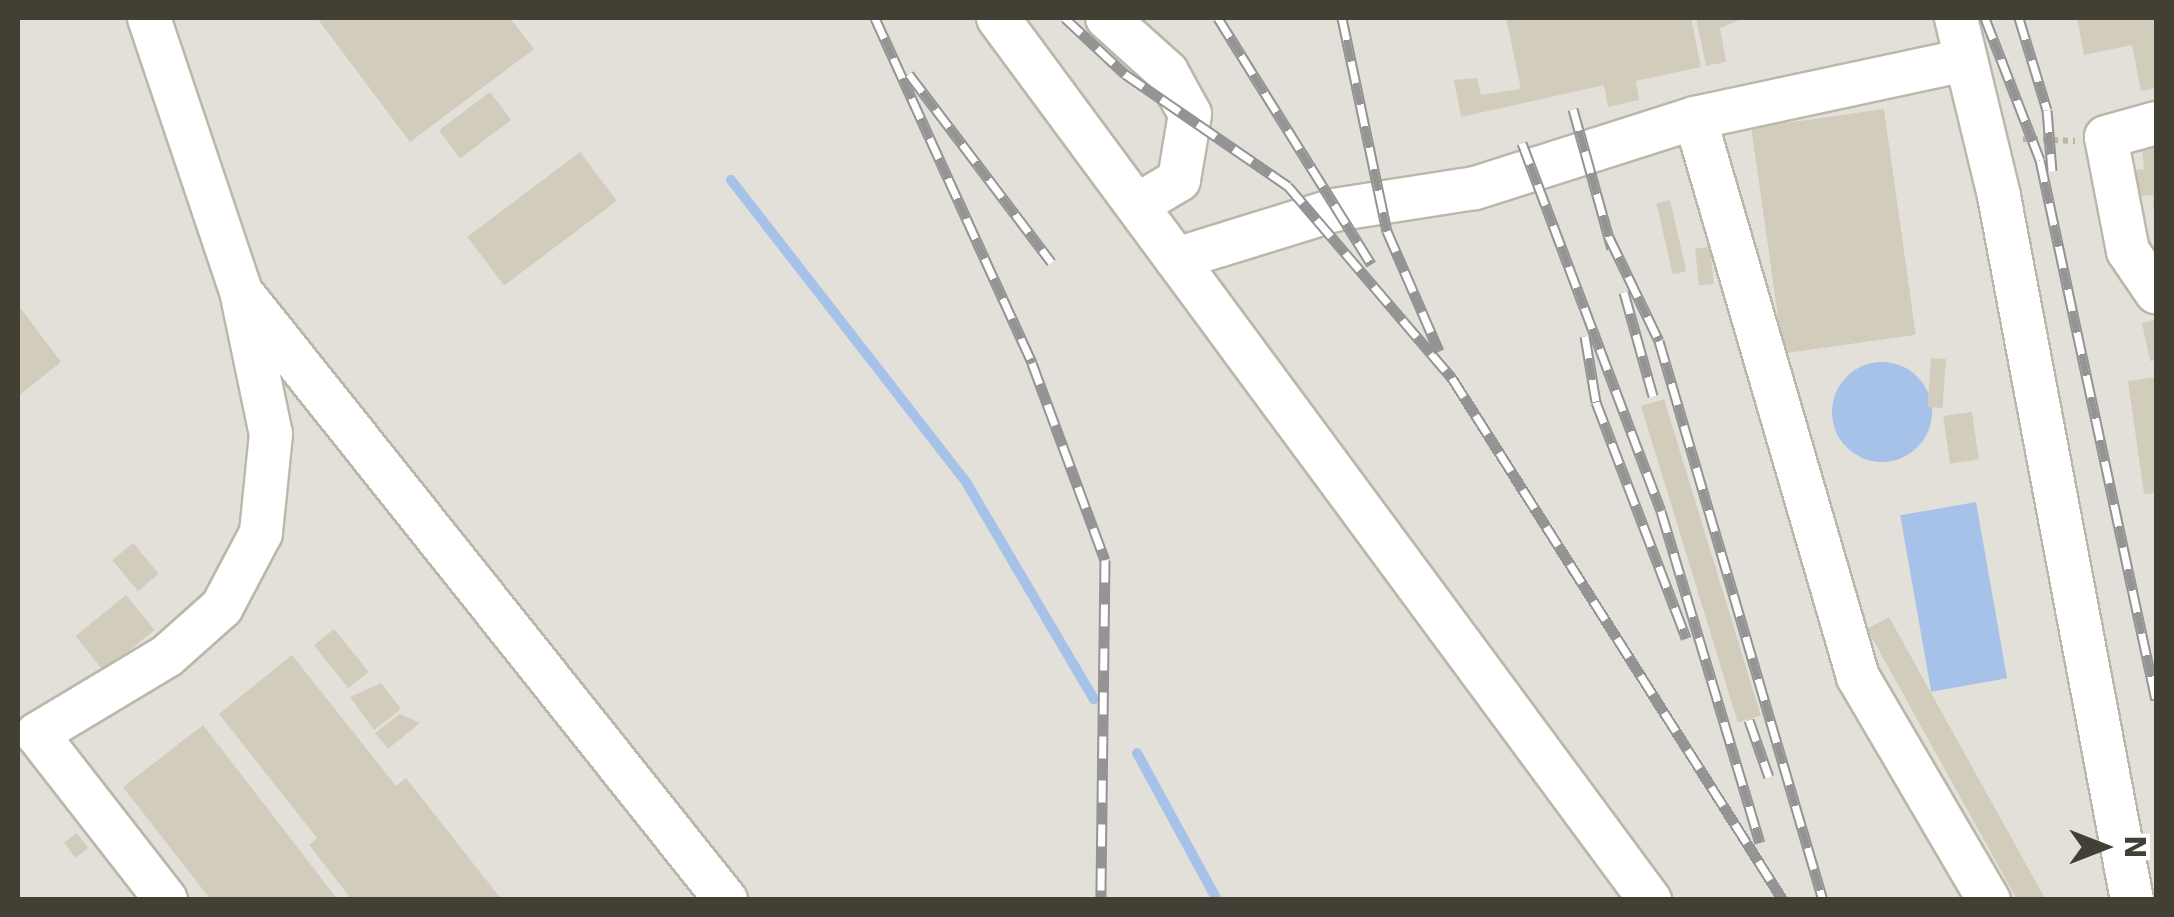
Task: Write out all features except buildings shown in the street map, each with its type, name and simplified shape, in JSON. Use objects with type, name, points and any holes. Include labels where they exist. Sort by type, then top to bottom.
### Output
[{"type":"lane","points":[[149,18],[241,292],[270,434],[262,533],[222,607],[181,644],[37,734],[166,900]]},
{"type":"lane","points":[[998,18],[1650,900]]},
{"type":"lane","points":[[1107,18],[1167,72],[1190,114],[1192,144],[1179,180],[1136,205]]},
{"type":"lane","points":[[1956,18],[1988,146],[2132,900]]},
{"type":"lane","points":[[1176,258],[1334,210],[1474,188],[1696,118],[1966,60]]},
{"type":"lane","points":[[1696,118],[1858,677],[1989,900]]},
{"type":"lane","points":[[2156,123],[2106,138],[2128,250],[2156,292]]},
{"type":"lane","points":[[241,292],[726,900]]},
{"type":"path","points":[[1988,146],[2106,138]]},
{"type":"shaded area","points":[[18,18],[2156,18],[2156,899],[18,899]]},
{"type":"water","points":[[1882,362],[1901,366],[1917,377],[1928,393],[1932,412],[1928,431],[1917,447],[1901,458],[1882,462],[1863,458],[1847,447],[1836,431],[1832,412],[1836,393],[1847,377],[1863,366]]},
{"type":"water","points":[[1976,502],[2007,678],[1931,692],[1900,515]]},
{"type":"waterway","points":[[731,180],[966,482],[1094,699]]},
{"type":"waterway","points":[[1137,753],[1217,900]]},
{"type":"railway","points":[[875,18],[1032,363],[1105,560],[1101,900]]},
{"type":"railway","points":[[1065,18],[1125,74],[1288,186],[1452,378],[1783,900]]},
{"type":"railway","points":[[1218,18],[1371,264]]},
{"type":"railway","points":[[1342,18],[1387,231],[1439,351]]},
{"type":"railway","points":[[1985,18],[2040,160],[2156,700]]},
{"type":"railway","points":[[2019,18],[2047,110],[2052,171]]},
{"type":"railway","points":[[909,74],[1051,262]]},
{"type":"railway","points":[[1573,109],[1612,249]]},
{"type":"railway","points":[[1522,143],[1661,511],[1760,843]]},
{"type":"railway","points":[[1609,237],[1659,341],[1823,900]]},
{"type":"railway","points":[[1624,292],[1653,396]]},
{"type":"railway","points":[[1585,336],[1596,402],[1686,638]]},
{"type":"railway","points":[[1749,720],[1769,777]]}]
